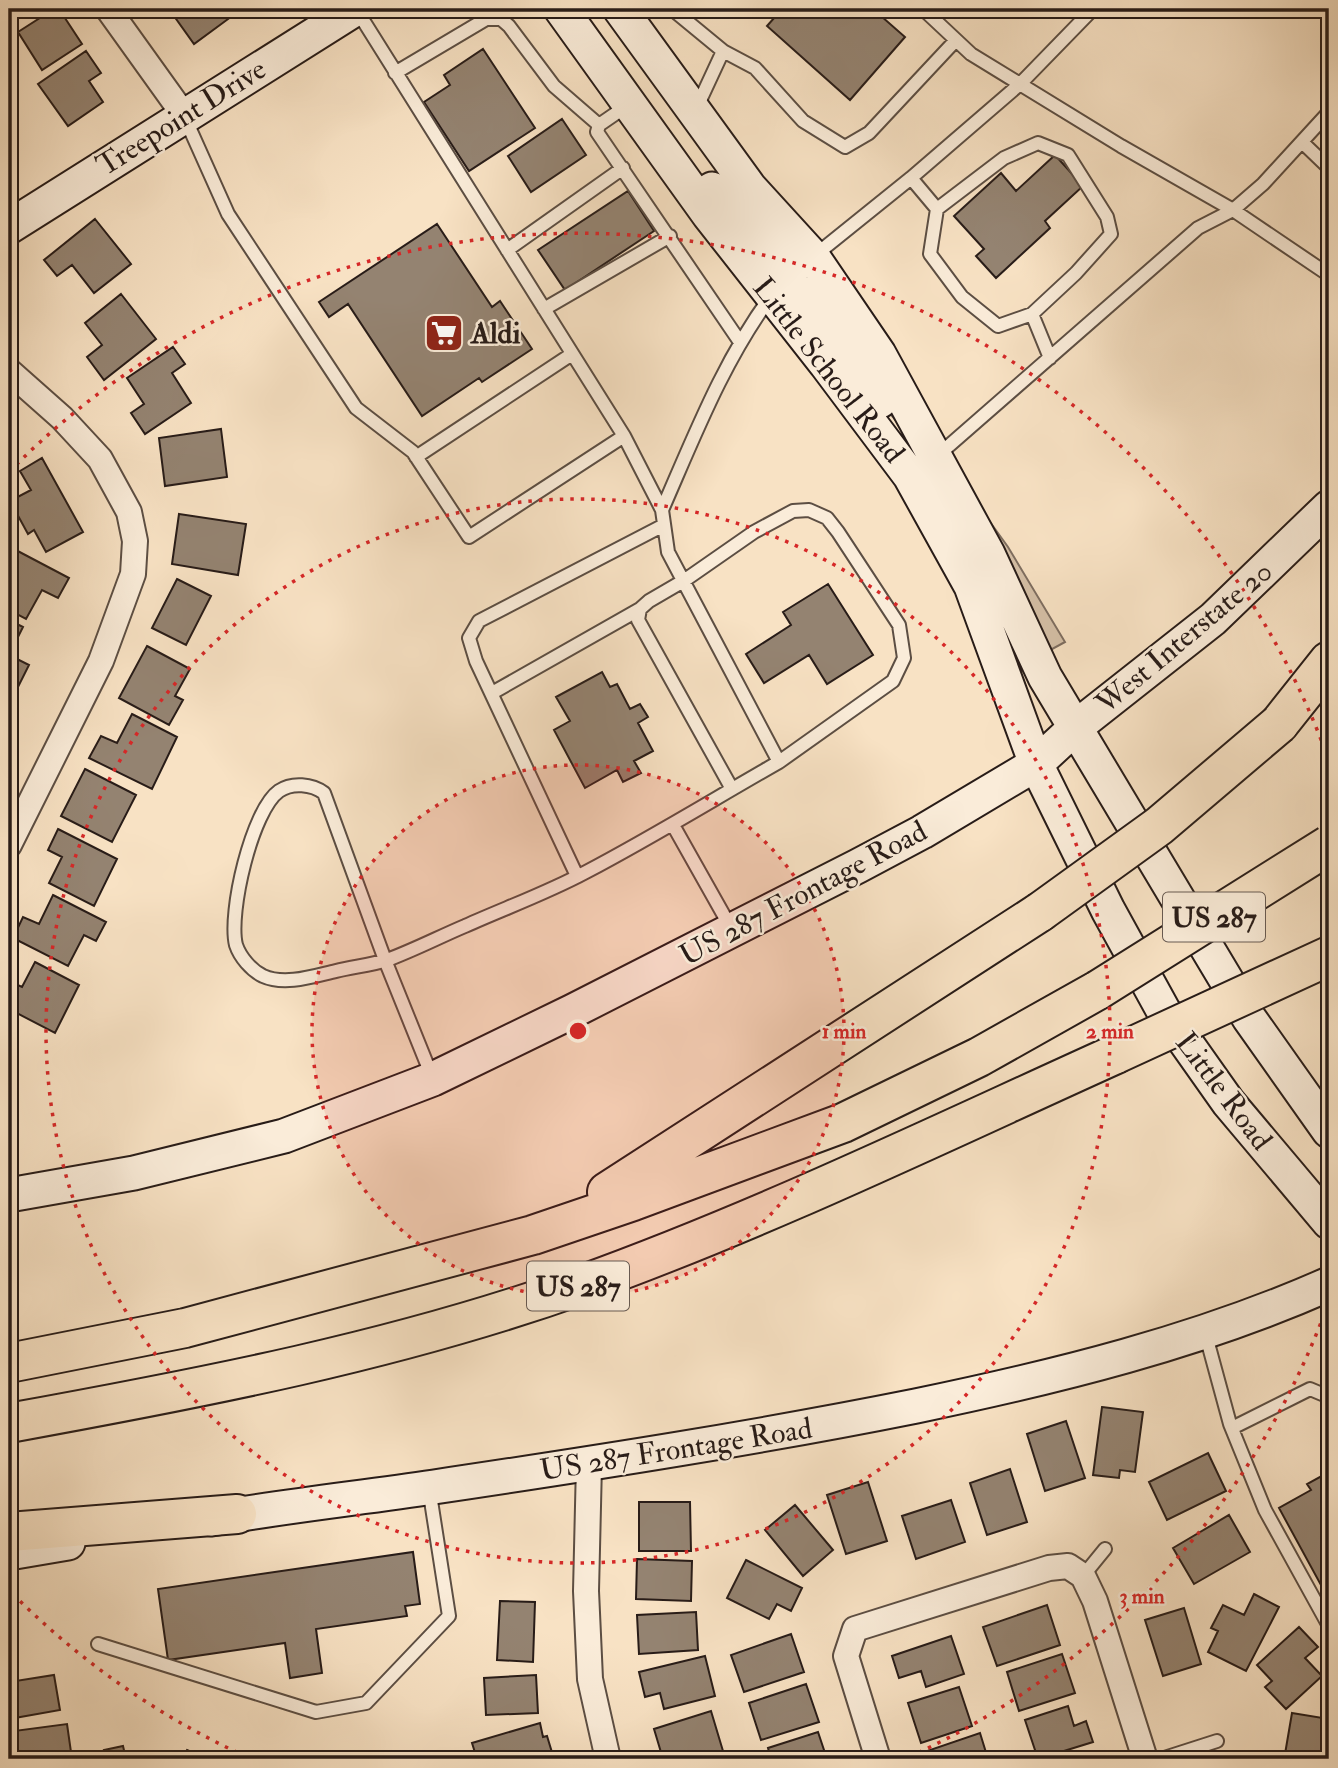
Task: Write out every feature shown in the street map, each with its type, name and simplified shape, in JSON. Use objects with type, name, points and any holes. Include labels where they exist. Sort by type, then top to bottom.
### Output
[{"type":"highway","points":[[533,1235],[634,1178],[1040,912],[1159,826],[1279,724],[1329,661]]},
{"type":"highway","name":"US 287","points":[[9,1363],[185,1328],[533,1235],[843,1124],[979,1057],[1098,990],[1329,845]]},
{"type":"highway","name":"US 287","points":[[9,1423],[150,1397],[393,1344],[578,1286],[722,1232],[1329,956]]},
{"type":"highway","points":[[1240,997],[1329,978]]},
{"type":"highway","points":[[9,1532],[237,1514]]},
{"type":"main road","name":"Treepoint Drive","points":[[9,227],[355,9]]},
{"type":"main road","name":"Little School Road","points":[[561,9],[628,106],[709,215],[910,476],[971,586],[1036,764]]},
{"type":"main road","name":"Little School Road","points":[[624,10],[750,188],[813,257],[879,354],[988,554],[1045,677],[1076,727]]},
{"type":"main road","points":[[664,152],[719,194],[782,262],[793,265],[813,257]]},
{"type":"main road","points":[[772,295],[783,291],[797,292],[808,297],[821,310],[871,393],[935,458]]},
{"type":"main road","name":"West Interstate 20","points":[[1036,764],[1076,727],[1213,619],[1329,507]]},
{"type":"main road","name":"Little Road","points":[[1076,727],[1249,1018],[1329,1131]]},
{"type":"main road","name":"US 287 Frontage Road","points":[[9,1195],[134,1173],[284,1136],[433,1079],[732,931],[922,832],[1036,764]]},
{"type":"main road","name":"Little Road","points":[[1036,764],[1108,909],[1163,1010],[1228,1102],[1329,1222]]},
{"type":"main road","name":"US 287 Frontage Road","points":[[9,1553],[237,1514],[589,1464],[798,1430],[994,1390],[1205,1332],[1291,1301],[1329,1284]]},
{"type":"main road","points":[[1291,1301],[1329,1307]]},
{"type":"street","points":[[108,9],[184,115]]},
{"type":"street","points":[[9,370],[62,418],[100,460],[129,512],[135,541],[133,574],[101,661],[9,845]]},
{"type":"street","points":[[589,1464],[586,1591],[590,1679],[608,1759]]},
{"type":"street","points":[[878,1759],[846,1656],[855,1629],[1049,1568],[1069,1566],[1083,1576],[1095,1601],[1145,1759]]},
{"type":"lane","points":[[355,9],[624,436],[662,510],[668,552],[779,762]]},
{"type":"lane","points":[[672,9],[723,51],[755,68],[803,121],[845,147],[869,133],[956,40]]},
{"type":"lane","points":[[923,9],[971,54],[1121,146],[1233,210],[1329,275]]},
{"type":"lane","points":[[813,257],[911,178],[1020,84],[1093,9]]},
{"type":"lane","points":[[395,73],[486,19],[501,19],[554,86],[599,125]]},
{"type":"lane","points":[[695,112],[723,51]]},
{"type":"lane","points":[[628,106],[599,125],[597,132],[740,342]]},
{"type":"lane","points":[[935,458],[1198,228],[1233,210],[1263,184],[1329,112]]},
{"type":"lane","points":[[184,115],[228,214],[356,408],[416,457],[469,537],[624,436]]},
{"type":"lane","points":[[1302,142],[1329,168]]},
{"type":"lane","points":[[1038,143],[1068,155],[1107,217],[1111,234],[1076,273],[1032,314],[998,326],[962,297],[930,254],[937,209],[1004,158],[1038,143]]},
{"type":"lane","points":[[507,250],[623,168]]},
{"type":"lane","points":[[911,178],[937,209]]},
{"type":"lane","points":[[544,309],[670,236]]},
{"type":"lane","points":[[662,510],[740,342],[772,295]]},
{"type":"lane","points":[[1032,314],[1050,358]]},
{"type":"lane","points":[[416,457],[572,354]]},
{"type":"lane","points":[[433,1079],[385,960],[324,793],[315,787],[301,785],[281,789],[269,802],[256,827],[234,919],[237,946],[248,965],[264,977],[285,980],[385,960],[577,876],[673,825],[779,762],[893,681],[904,658],[899,625],[838,532],[827,518],[809,510],[793,511],[754,532],[640,609],[492,693]]},
{"type":"lane","points":[[577,876],[475,661],[469,638],[479,621],[664,525]]},
{"type":"lane","points":[[640,609],[638,620],[732,789]]},
{"type":"lane","points":[[673,825],[732,931]]},
{"type":"lane","points":[[1205,1332],[1232,1429],[1265,1510],[1329,1626]]},
{"type":"lane","points":[[1232,1429],[1310,1389],[1329,1397]]},
{"type":"lane","points":[[98,1644],[316,1712],[366,1703],[449,1616],[428,1488]]},
{"type":"lane","points":[[1083,1576],[1105,1549]]},
{"type":"lane","points":[[1161,1759],[1217,1741]]},
{"type":"shaded area","points":[[894,404],[959,479],[1008,547],[1065,642],[1045,653],[898,423],[886,409]]},
{"type":"building","points":[[54,9],[59,9],[82,44],[42,70],[18,32]]},
{"type":"building","points":[[169,9],[237,9],[239,11],[194,44]]},
{"type":"building","points":[[782,9],[873,9],[905,37],[850,100],[767,26]]},
{"type":"building","points":[[483,49],[535,128],[469,171],[424,102],[450,85],[444,75]]},
{"type":"building","points":[[86,51],[101,73],[89,81],[103,102],[68,126],[38,84]]},
{"type":"building","points":[[562,119],[586,155],[531,192],[508,156]]},
{"type":"building","points":[[1055,155],[1083,186],[1045,221],[1050,228],[996,278],[976,256],[984,249],[954,216],[1001,173],[1016,191]]},
{"type":"building","points":[[628,191],[654,231],[565,290],[538,250]]},
{"type":"building","points":[[95,219],[131,264],[94,293],[72,265],[57,276],[44,260]]},
{"type":"building","name":"Aldi","points":[[437,224],[492,307],[500,301],[532,349],[482,382],[479,378],[422,416],[348,304],[329,317],[319,302]]},
{"type":"building","points":[[121,294],[156,339],[104,380],[87,357],[102,345],[85,323]]},
{"type":"building","points":[[173,347],[185,364],[172,373],[191,403],[145,434],[131,413],[144,404],[127,378]]},
{"type":"building","points":[[221,429],[227,477],[165,486],[159,438]]},
{"type":"building","points":[[42,458],[83,532],[46,552],[34,530],[28,534],[10,501],[31,490],[20,471]]},
{"type":"building","points":[[179,514],[246,524],[238,575],[172,564]]},
{"type":"building","points":[[12,548],[69,578],[58,598],[42,590],[26,619],[9,610],[9,555]]},
{"type":"building","points":[[177,579],[211,596],[186,645],[152,628]]},
{"type":"building","points":[[828,584],[873,655],[827,684],[809,655],[764,683],[746,654],[791,625],[783,612]]},
{"type":"building","points":[[9,620],[23,627],[9,655]]},
{"type":"building","points":[[147,646],[190,669],[175,696],[183,700],[169,725],[119,698]]},
{"type":"building","points":[[9,655],[29,665],[18,687],[9,683]]},
{"type":"building","points":[[602,672],[610,687],[617,684],[630,709],[640,704],[648,717],[638,723],[653,751],[634,761],[641,773],[623,782],[617,770],[585,788],[554,730],[570,721],[556,697]]},
{"type":"building","points":[[132,714],[177,737],[152,789],[89,758],[101,736],[117,743]]},
{"type":"building","points":[[85,769],[136,795],[112,842],[61,816]]},
{"type":"building","points":[[58,829],[117,859],[94,906],[49,883],[62,857],[48,850]]},
{"type":"building","points":[[53,895],[106,922],[96,941],[84,935],[68,966],[13,938],[23,917],[39,924]]},
{"type":"building","points":[[35,962],[79,985],[55,1033],[9,1009],[9,981],[22,987]]},
{"type":"building","points":[[1102,1407],[1143,1412],[1135,1472],[1120,1470],[1119,1478],[1093,1475]]},
{"type":"building","points":[[1066,1421],[1085,1478],[1045,1491],[1027,1434]]},
{"type":"building","points":[[1208,1453],[1226,1491],[1167,1520],[1149,1482]]},
{"type":"building","points":[[1010,1469],[1027,1522],[987,1535],[970,1483]]},
{"type":"building","points":[[1329,1472],[1329,1589],[1322,1587],[1279,1508],[1311,1490],[1307,1484]]},
{"type":"building","points":[[868,1482],[887,1541],[846,1554],[827,1495]]},
{"type":"building","points":[[951,1500],[965,1542],[916,1559],[902,1516]]},
{"type":"building","points":[[639,1502],[690,1502],[691,1551],[639,1551]]},
{"type":"building","points":[[795,1505],[833,1550],[803,1576],[765,1530]]},
{"type":"building","points":[[1229,1515],[1250,1552],[1194,1584],[1173,1548]]},
{"type":"building","points":[[413,1552],[420,1604],[405,1606],[407,1616],[316,1629],[322,1673],[290,1678],[285,1643],[168,1660],[158,1589]]},
{"type":"building","points":[[637,1559],[692,1561],[691,1601],[636,1599]]},
{"type":"building","points":[[746,1560],[802,1588],[791,1611],[777,1604],[769,1619],[727,1598]]},
{"type":"building","points":[[1254,1594],[1279,1607],[1246,1671],[1208,1652],[1218,1631],[1211,1628],[1223,1605],[1244,1615]]},
{"type":"building","points":[[500,1601],[535,1602],[533,1662],[497,1660]]},
{"type":"building","points":[[1047,1605],[1060,1645],[997,1666],[983,1627]]},
{"type":"building","points":[[1184,1608],[1201,1664],[1163,1676],[1145,1620]]},
{"type":"building","points":[[696,1612],[698,1650],[639,1654],[637,1615]]},
{"type":"building","points":[[1299,1627],[1318,1647],[1305,1658],[1322,1676],[1286,1709],[1265,1687],[1272,1681],[1257,1665]]},
{"type":"building","points":[[791,1634],[804,1672],[744,1692],[731,1655]]},
{"type":"building","points":[[951,1636],[964,1674],[926,1687],[921,1671],[899,1678],[892,1656]]},
{"type":"building","points":[[9,1645],[15,1668],[9,1669]]},
{"type":"building","points":[[1062,1654],[1075,1693],[1019,1711],[1007,1672]]},
{"type":"building","points":[[705,1656],[715,1696],[664,1709],[660,1693],[645,1697],[639,1672]]},
{"type":"building","points":[[54,1675],[60,1710],[9,1719],[9,1682]]},
{"type":"building","points":[[536,1675],[538,1713],[486,1715],[484,1678]]},
{"type":"building","points":[[806,1684],[819,1722],[761,1740],[749,1703]]},
{"type":"building","points":[[959,1687],[972,1726],[921,1743],[908,1703]]},
{"type":"building","points":[[1068,1706],[1074,1726],[1086,1721],[1093,1742],[1038,1759],[1025,1720]]},
{"type":"building","points":[[711,1711],[723,1751],[695,1759],[663,1759],[654,1729]]},
{"type":"building","points":[[1292,1713],[1329,1719],[1329,1759],[1285,1754]]},
{"type":"building","points":[[540,1723],[543,1737],[547,1736],[554,1759],[477,1759],[472,1743]]},
{"type":"building","points":[[67,1724],[72,1759],[18,1759],[14,1731]]},
{"type":"building","points":[[818,1732],[827,1759],[771,1759],[768,1748]]},
{"type":"building","points":[[980,1733],[988,1759],[930,1759],[927,1751]]},
{"type":"building","points":[[123,1746],[126,1759],[107,1759],[104,1750]]},
{"type":"building","points":[[187,1750],[206,1759],[183,1759]]},
{"type":"place","name":"Aldi","points":[[444,333]]}]
